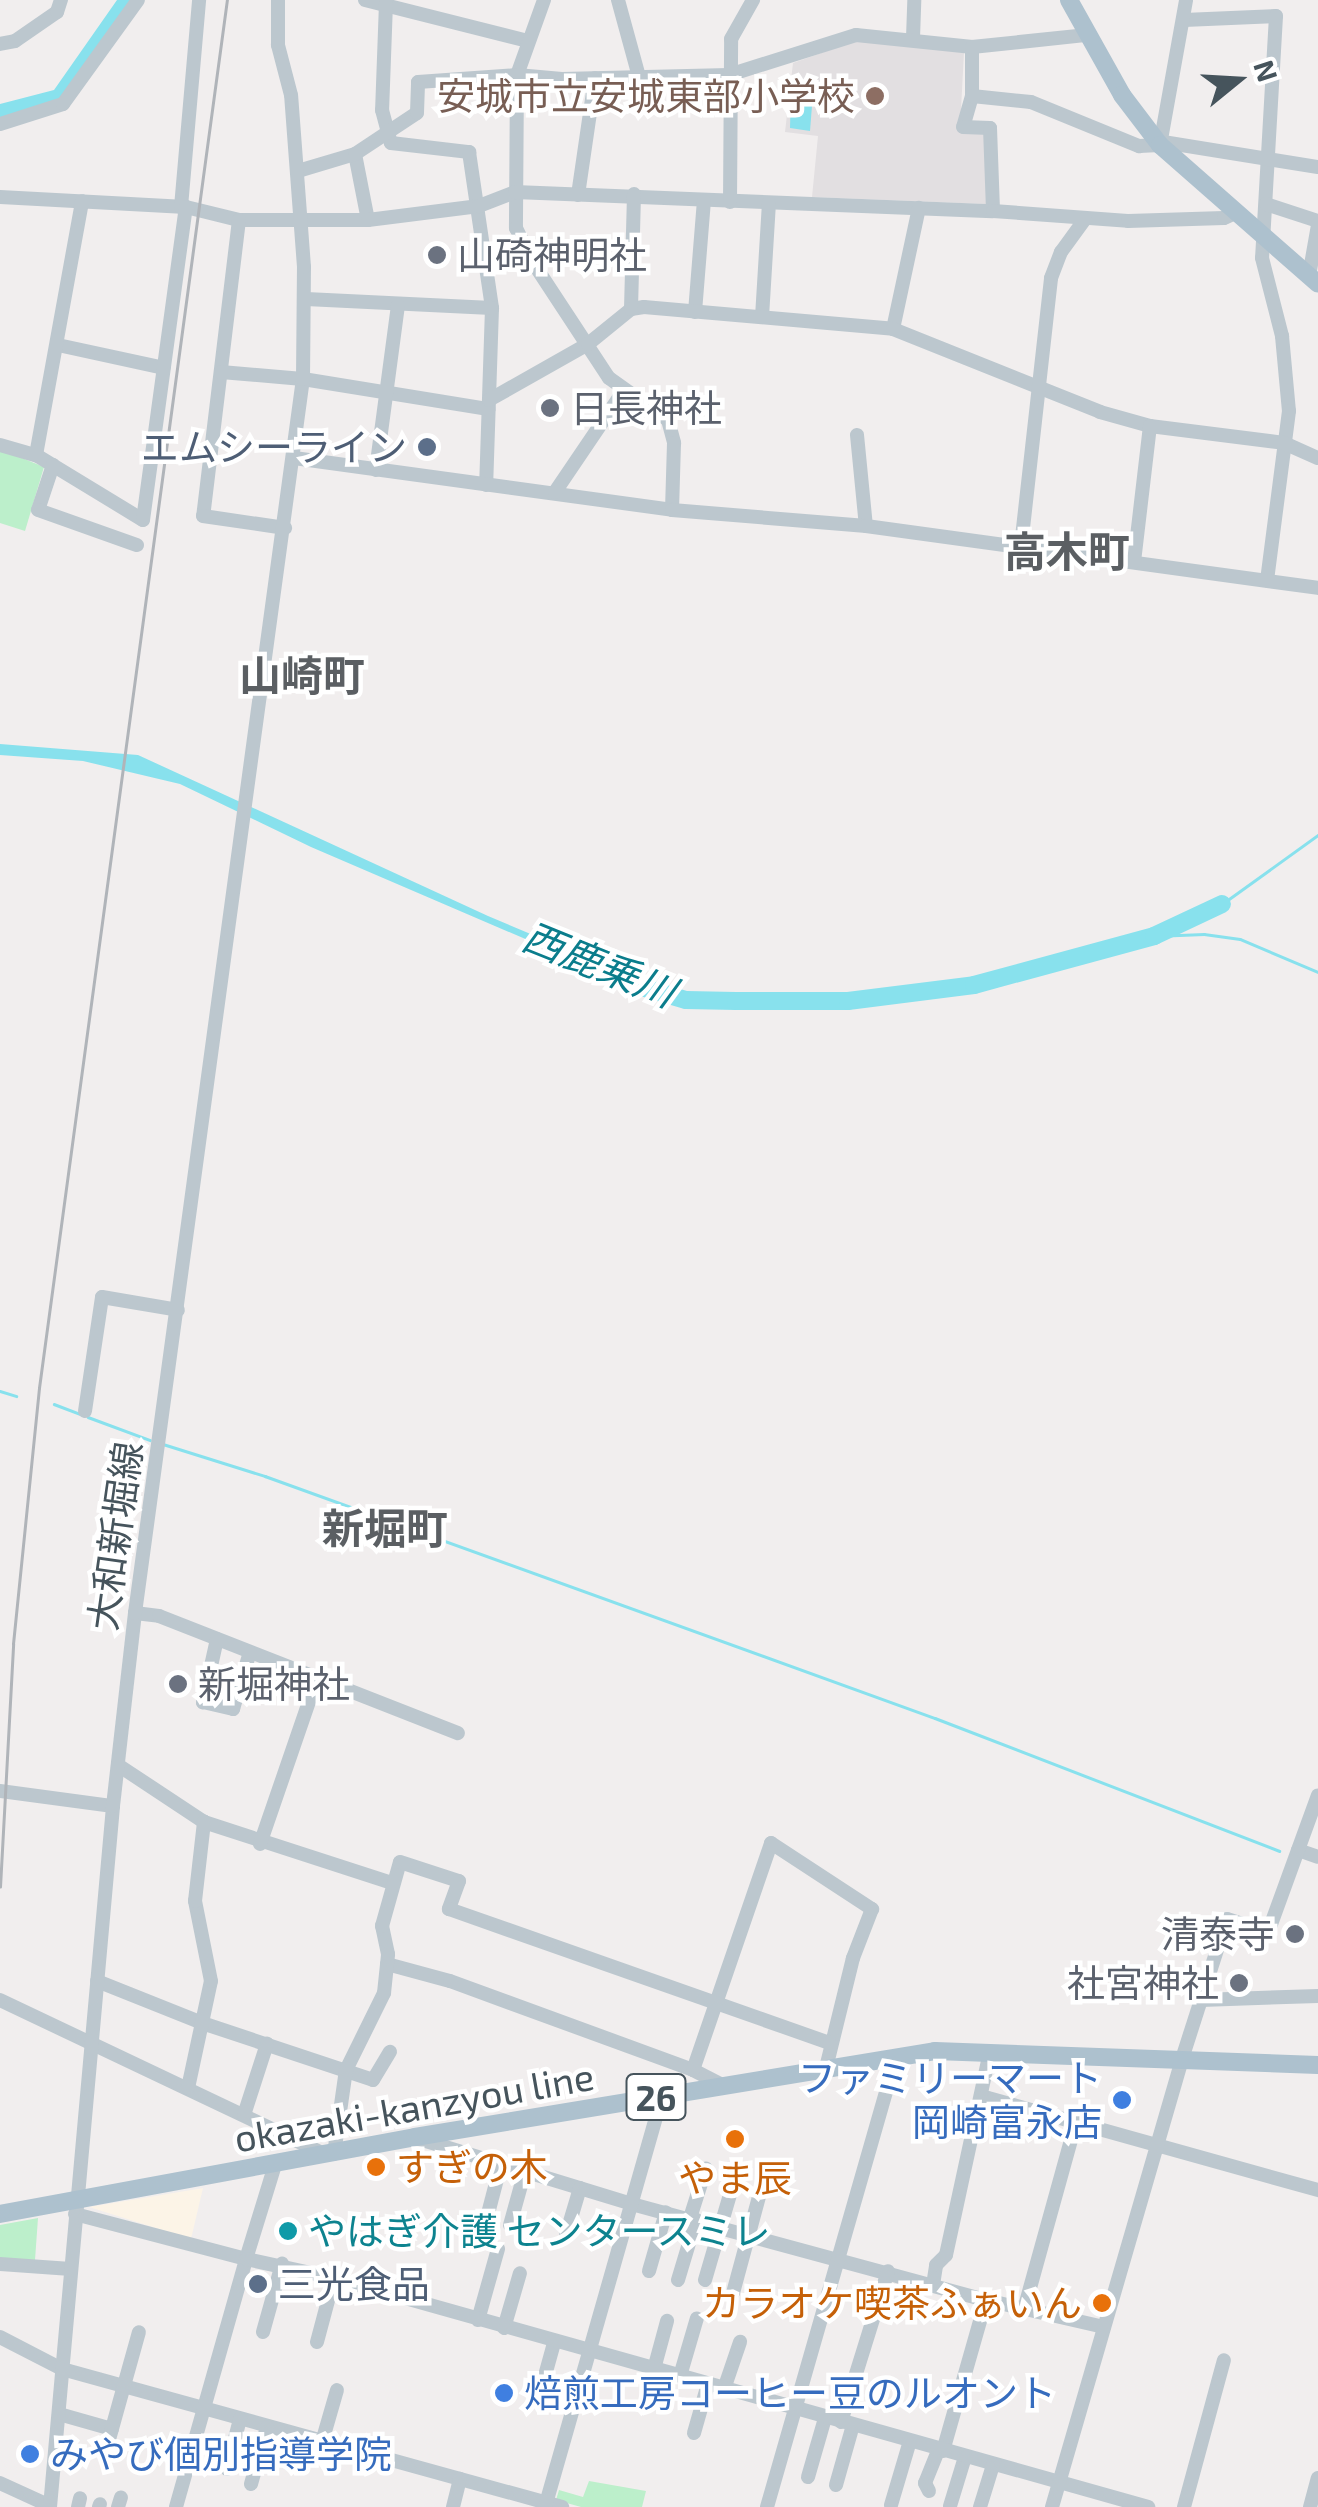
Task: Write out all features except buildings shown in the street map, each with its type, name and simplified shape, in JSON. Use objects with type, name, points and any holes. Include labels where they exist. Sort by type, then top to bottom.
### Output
[{"type":"main road","points":[[1069,0],[1122,95],[1162,144],[1313,280]]},
{"type":"main road","name":"okazaki-kanzyou line","points":[[0,2214],[77,2207],[415,2137],[935,2051],[988,2056],[1318,2064]]},
{"type":"street","points":[[0,44],[15,41],[57,12],[61,0]]},
{"type":"street","points":[[0,124],[63,104],[138,0]]},
{"type":"street","points":[[0,445],[36,454],[143,520],[184,207],[199,0]]},
{"type":"street","name":"大和新堀線","points":[[50,2507],[95,2042],[113,1806],[136,1613],[304,378],[306,299],[298,220],[298,172],[291,95],[278,45],[278,0]]},
{"type":"street","points":[[365,0],[528,41]]},
{"type":"street","points":[[544,0],[517,75],[516,228],[532,261],[609,378],[668,420],[674,444],[672,510]]},
{"type":"street","points":[[618,0],[639,77]]},
{"type":"street","points":[[730,202],[731,39],[754,0]]},
{"type":"street","points":[[914,0],[914,38]]},
{"type":"street","points":[[1162,144],[1186,0]]},
{"type":"street","points":[[386,3],[382,110],[391,144],[469,152],[492,308],[486,485]]},
{"type":"street","points":[[1184,20],[1276,16],[1262,258],[1287,370],[1284,443],[1267,581]]},
{"type":"street","points":[[298,172],[355,154],[388,129],[417,114],[418,82],[517,75],[730,75],[856,35],[972,46],[1087,36]]},
{"type":"street","points":[[972,46],[972,96],[963,126],[990,128],[993,211]]},
{"type":"street","points":[[578,195],[595,78]]},
{"type":"street","points":[[972,96],[1031,102],[1139,146],[1162,144],[1318,167]]},
{"type":"street","points":[[355,154],[368,220]]},
{"type":"street","points":[[0,198],[184,207],[239,220],[368,220],[479,206],[514,192],[634,194],[704,201],[993,211],[1085,219],[1224,218],[1235,213]]},
{"type":"street","points":[[630,309],[634,194]]},
{"type":"street","points":[[36,454],[82,201]]},
{"type":"street","points":[[695,312],[704,201]]},
{"type":"street","points":[[762,317],[769,203]]},
{"type":"street","points":[[1266,204],[1318,223],[1313,280]]},
{"type":"street","points":[[893,329],[919,208]]},
{"type":"street","points":[[1021,546],[1051,278],[1061,252],[1085,219]]},
{"type":"street","points":[[239,220],[203,516],[285,528]]},
{"type":"street","points":[[306,299],[492,308]]},
{"type":"street","points":[[376,470],[398,304]]},
{"type":"street","points":[[221,372],[304,378],[388,395],[489,404],[588,344],[630,309],[762,317],[893,329],[1040,389],[1150,426],[1284,443],[1318,458]]},
{"type":"street","points":[[58,345],[164,368]]},
{"type":"street","points":[[556,492],[624,390]]},
{"type":"street","points":[[1134,562],[1150,426]]},
{"type":"street","points":[[857,436],[866,526]]},
{"type":"street","points":[[294,458],[672,510],[866,526],[1318,588]]},
{"type":"street","points":[[52,465],[38,510],[137,545]]},
{"type":"street","points":[[85,1411],[102,1296],[178,1310]]},
{"type":"street","points":[[136,1613],[159,1616],[458,1733]]},
{"type":"street","points":[[217,1639],[202,1702],[233,1710],[250,1652]]},
{"type":"street","points":[[260,1844],[318,1678]]},
{"type":"street","points":[[118,1765],[204,1822],[260,1844],[392,1883]]},
{"type":"street","points":[[0,1792],[113,1806]]},
{"type":"street","points":[[1052,2507],[1181,2062],[1228,1919],[1265,1931],[1270,1927],[1318,1794]]},
{"type":"street","points":[[188,2088],[205,2024],[211,1981],[196,1901],[204,1822]]},
{"type":"street","points":[[693,2070],[771,1843],[872,1909],[829,2043],[826,2068]]},
{"type":"street","points":[[1298,1850],[1318,1857]]},
{"type":"street","points":[[0,2000],[330,2154],[346,2070],[384,1993],[387,1964],[382,1926],[400,1862],[459,1881],[449,1909],[829,2043]]},
{"type":"street","points":[[387,1964],[450,1982],[693,2070],[725,2086]]},
{"type":"street","points":[[98,1981],[205,2024],[374,2080],[390,2052]]},
{"type":"street","points":[[1201,2000],[1318,1996]]},
{"type":"street","points":[[244,2116],[267,2044]]},
{"type":"street","points":[[767,2507],[792,2408],[896,2056]]},
{"type":"street","points":[[932,2285],[936,2265],[946,2255],[988,2056]]},
{"type":"street","points":[[546,2505],[628,2203],[662,2096]]},
{"type":"street","points":[[980,2096],[1318,2190]]},
{"type":"street","points":[[1025,2306],[1076,2122]]},
{"type":"street","points":[[415,2137],[628,2203],[888,2270],[986,2300],[1104,2327]]},
{"type":"street","points":[[486,2225],[501,2164]]},
{"type":"street","points":[[176,2507],[275,2165]]},
{"type":"street","points":[[678,2280],[706,2168]]},
{"type":"street","points":[[510,2225],[524,2171]]},
{"type":"street","points":[[705,2280],[736,2174]]},
{"type":"street","points":[[733,2293],[764,2182]]},
{"type":"street","points":[[566,2234],[580,2188]]},
{"type":"street","points":[[77,2207],[246,2259],[334,2278],[588,2353],[1148,2507]]},
{"type":"street","points":[[649,2271],[666,2212]]},
{"type":"street","points":[[478,2320],[498,2250]]},
{"type":"street","points":[[0,2264],[72,2270]]},
{"type":"street","points":[[263,2332],[282,2264]]},
{"type":"street","points":[[836,2485],[847,2424],[888,2270]]},
{"type":"street","points":[[504,2328],[520,2273]]},
{"type":"street","points":[[317,2342],[334,2278]]},
{"type":"street","points":[[929,2491],[925,2483],[940,2450],[986,2300]]},
{"type":"street","points":[[680,2376],[697,2318]]},
{"type":"street","points":[[654,2370],[667,2321]]},
{"type":"street","points":[[59,2414],[110,2436],[138,2332]]},
{"type":"street","points":[[0,2336],[62,2368],[460,2479],[512,2500],[562,2507]]},
{"type":"street","points":[[724,2389],[740,2342]]},
{"type":"street","points":[[539,2397],[554,2343]]},
{"type":"street","points":[[1184,2507],[1224,2360]]},
{"type":"street","points":[[694,2433],[708,2384]]},
{"type":"street","points":[[322,2442],[338,2390]]},
{"type":"street","points":[[808,2477],[825,2418]]},
{"type":"street","points":[[226,2469],[240,2419]]},
{"type":"street","points":[[251,2484],[266,2427]]},
{"type":"street","points":[[891,2505],[910,2442]]},
{"type":"street","points":[[950,2506],[965,2457]]},
{"type":"street","points":[[980,2507],[993,2465]]},
{"type":"street","points":[[1310,2507],[1318,2478]]},
{"type":"street","points":[[453,2507],[460,2479]]},
{"type":"street","points":[[0,2483],[50,2507]]},
{"type":"shaded area","name":"安城市立安城東部小学校","points":[[855,41],[964,52],[960,129],[986,128],[986,204],[812,197],[818,136],[785,132],[793,63]]},
{"type":"shaded area","points":[[203,2188],[191,2239],[89,2207]]},
{"type":"green space","points":[[0,449],[44,467],[25,531],[0,523]]},
{"type":"green space","points":[[38,2218],[35,2260],[0,2259],[0,2225]]},
{"type":"green space","points":[[589,2481],[646,2491],[642,2507],[581,2507],[556,2500],[559,2490],[583,2497]]},
{"type":"water","points":[[117,0],[131,0],[64,99],[0,121],[0,104],[54,90]]},
{"type":"water","points":[[791,90],[813,93],[810,131],[790,128]]},
{"type":"water","points":[[0,744],[138,755],[488,916],[664,990],[665,999],[311,847],[180,784],[83,761],[0,755]]},
{"type":"waterway","name":"西鹿乗川","points":[[1222,904],[1318,835]]},
{"type":"waterway","name":"西鹿乗川","points":[[642,987],[686,1000],[848,1001],[974,985],[1154,936],[1222,904]]},
{"type":"waterway","points":[[1154,936],[1204,934],[1240,939],[1318,972]]},
{"type":"waterway","points":[[0,1391],[16,1396]]},
{"type":"waterway","points":[[54,1404],[80,1414]]},
{"type":"waterway","points":[[88,1417],[150,1440]]},
{"type":"waterway","points":[[163,1444],[265,1476],[935,1718],[1279,1851]]},
{"type":"railway","points":[[0,1887],[13,1644],[39,1388],[227,0]]},
{"type":"place","name":"安城市立安城東部小学校","points":[[875,96]]},
{"type":"place","name":"山碕神明社","points":[[437,255]]},
{"type":"place","name":"日長神社","points":[[550,408]]},
{"type":"place","name":"エムシーライン","points":[[427,447]]},
{"type":"place","name":"新堀神社","points":[[178,1684]]},
{"type":"place","name":"清泰寺","points":[[1295,1934]]},
{"type":"place","name":"社宮神社","points":[[1239,1983]]},
{"type":"place","name":"ファミリーマート 岡崎富永店","points":[[1122,2100]]},
{"type":"place","name":"やま辰","points":[[735,2139]]},
{"type":"place","name":"すぎの木","points":[[376,2167]]},
{"type":"place","name":"やはぎ介護 センタースミレ","points":[[288,2231]]},
{"type":"place","name":"三光食品","points":[[258,2284]]},
{"type":"place","name":"カラオケ喫茶ふぁいん","points":[[1102,2303]]},
{"type":"place","name":"焙煎工房コーヒー豆のルオント","points":[[504,2393]]},
{"type":"place","name":"みやび個別指導学院","points":[[30,2454]]},
{"type":"district","name":"高木町","points":[[1067,550]]},
{"type":"district","name":"山崎町","points":[[302,674]]},
{"type":"district","name":"新堀町","points":[[385,1527]]}]
